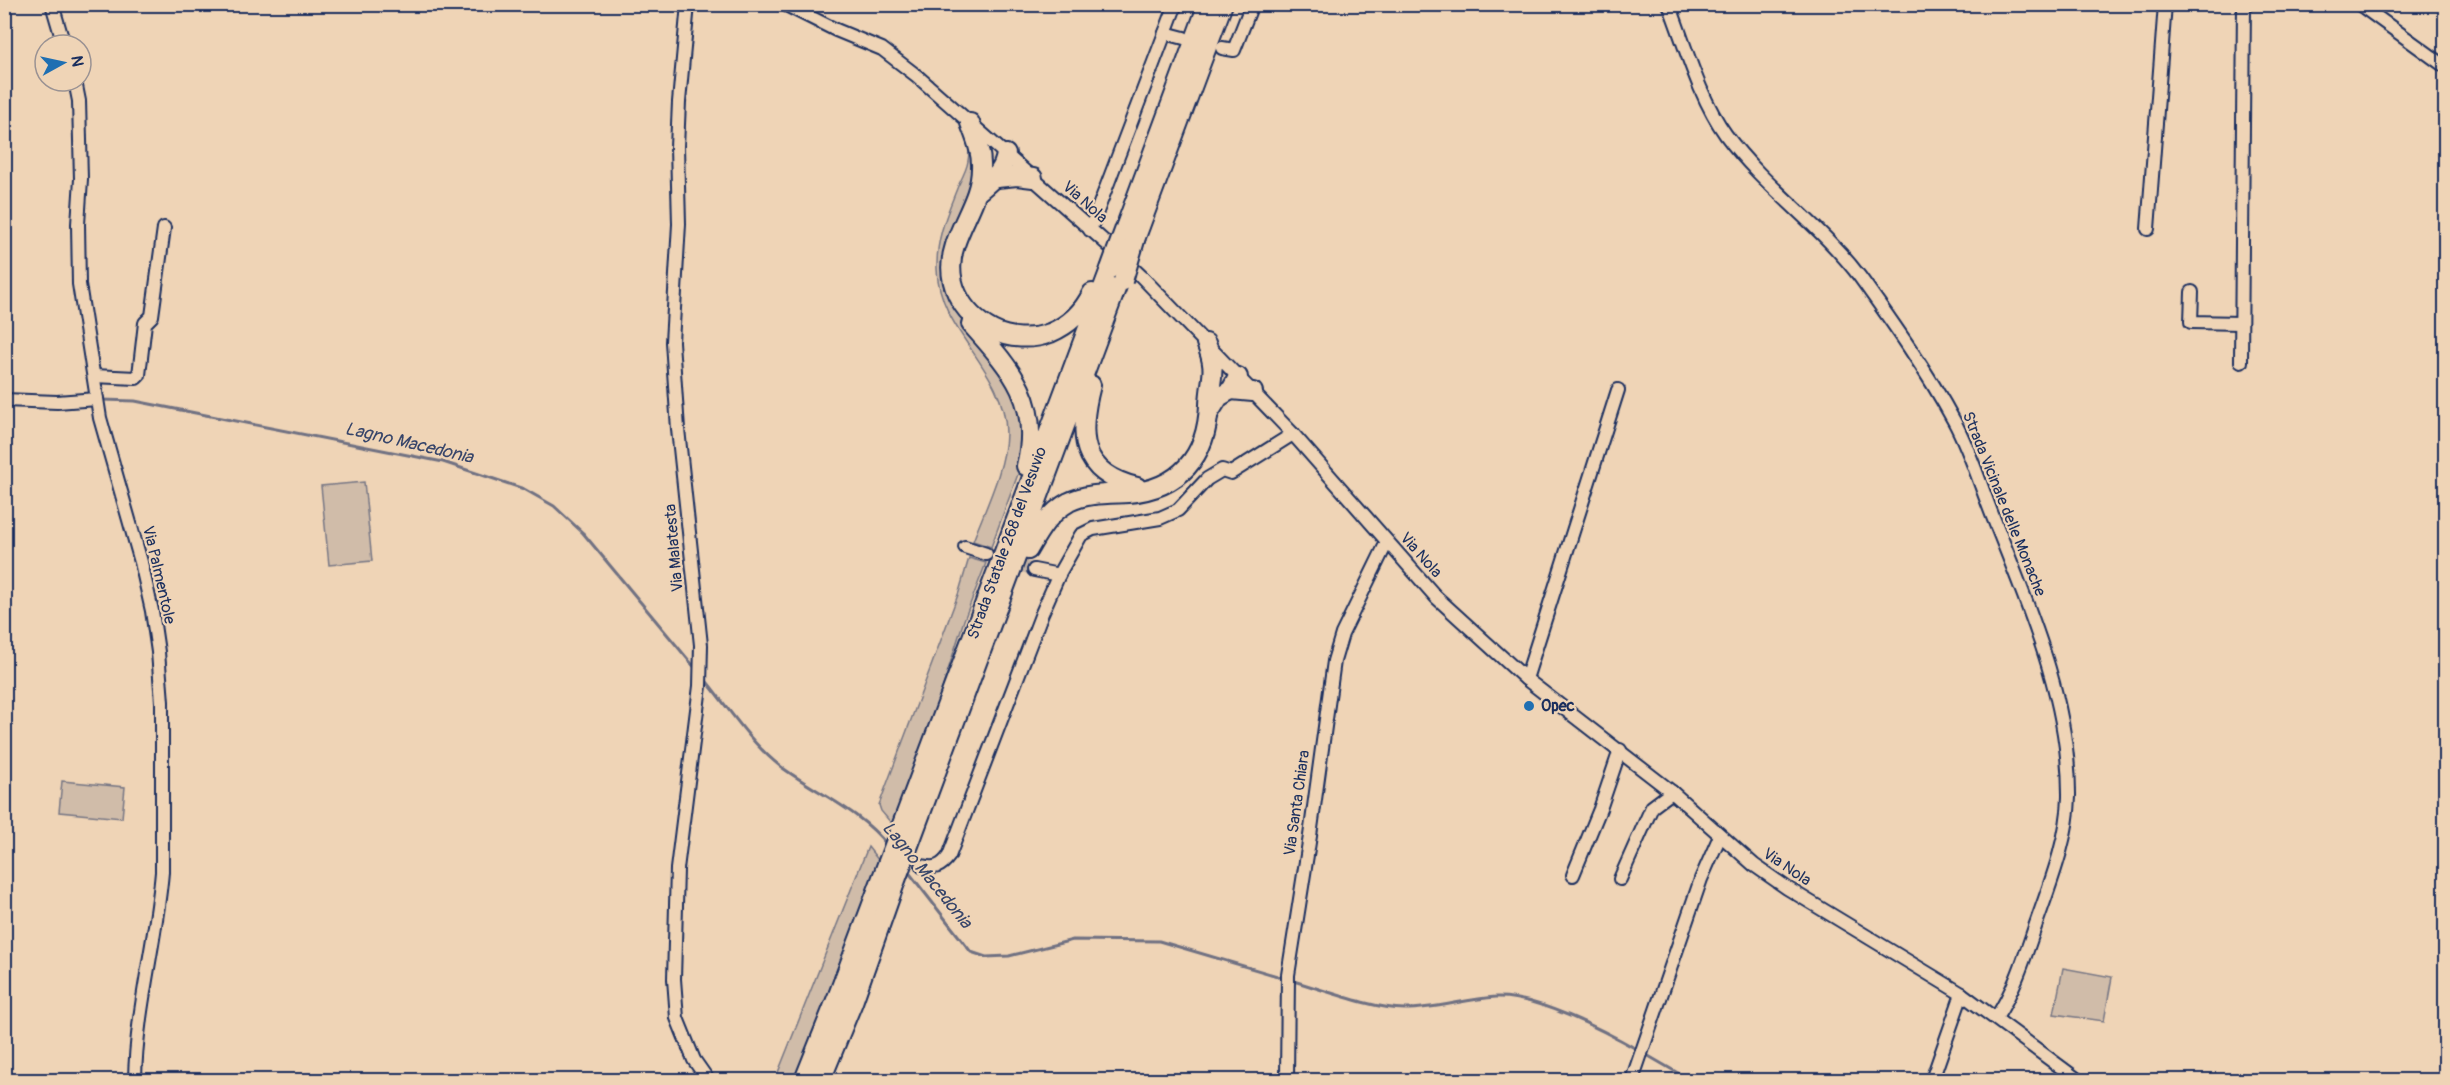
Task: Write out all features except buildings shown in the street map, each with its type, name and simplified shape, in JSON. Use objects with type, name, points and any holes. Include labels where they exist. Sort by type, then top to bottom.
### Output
[{"type":"highway","name":"Strada Statale 268 del Vesuvio","points":[[906,833],[970,680],[1114,273],[1149,161],[1208,4]]},
{"type":"highway","name":"Strada Statale 268 del Vesuvio","points":[[1126,230],[1223,4]]},
{"type":"highway","points":[[970,123],[977,141],[981,167],[978,192],[954,247],[952,267],[957,293],[970,322],[1015,376],[1027,406],[1031,424],[1030,448],[997,570]]},
{"type":"highway","points":[[978,192],[997,178],[1003,167],[1004,153],[991,156],[981,167]]},
{"type":"highway","points":[[997,178],[1017,176],[1033,178]]},
{"type":"highway","points":[[968,314],[996,332],[1018,337],[1045,335],[1066,325],[1114,273]]},
{"type":"highway","points":[[1114,273],[1083,417],[1083,436],[1087,451],[1100,471],[1115,481],[1147,489]]},
{"type":"highway","name":"Strada Statale 268 del Vesuvio","points":[[821,1080],[853,1002],[891,875],[997,570],[1114,273]]},
{"type":"highway","points":[[970,680],[1026,553],[1054,512],[1072,501],[1090,496],[1147,489],[1173,480],[1190,465],[1198,452],[1209,413],[1214,362],[1206,343]]},
{"type":"highway","points":[[1211,383],[1234,380],[1253,392]]},
{"type":"highway","points":[[1209,413],[1234,380]]},
{"type":"highway","name":"Strada Statale 268 del Vesuvio","points":[[804,1080],[891,875]]},
{"type":"street","points":[[52,4],[60,33]]},
{"type":"street","name":"Via Malatesta","points":[[688,4],[678,114],[679,224],[672,342],[678,429],[701,645],[694,739],[677,869],[674,979],[677,1018],[694,1060],[708,1080]]},
{"type":"street","name":"Via Nola","points":[[784,4],[836,30],[882,49],[1033,178],[1141,276],[1206,343],[1234,380]]},
{"type":"street","points":[[1090,230],[1176,4]]},
{"type":"street","points":[[1221,48],[1234,50],[1252,4]]},
{"type":"street","name":"Strada Vicinale delle Monache","points":[[1670,4],[1697,79],[1714,117],[1727,137],[1760,176],[1840,253],[1858,275],[1920,365],[1954,421],[2040,641],[2064,739],[2069,800],[2067,820],[2044,900],[2014,986],[1996,1018]]},
{"type":"street","points":[[2148,229],[2165,4]]},
{"type":"street","points":[[2241,362],[2244,4]]},
{"type":"street","points":[[2359,4],[2445,67]]},
{"type":"street","points":[[1165,33],[1184,38]]},
{"type":"street","name":"Via Palmentole","points":[[77,93],[81,179],[78,224],[79,284],[100,418],[141,562],[152,611],[160,674],[162,872],[160,903],[142,1005],[135,1080]]},
{"type":"street","points":[[94,376],[136,378],[139,375],[145,323],[152,316],[164,228]]},
{"type":"street","points":[[2192,292],[2191,322],[2241,323]]},
{"type":"street","points":[[1526,679],[1618,390]]},
{"type":"street","name":"Via Nola","points":[[1253,392],[1293,434],[1436,597],[1496,654],[1672,792],[1754,865],[1787,888],[1962,994],[2078,1080]]},
{"type":"street","points":[[4,400],[57,402],[97,399]]},
{"type":"street","points":[[922,866],[933,869],[942,865],[949,856],[1038,623],[1059,575],[1081,535],[1093,529],[1160,518],[1178,510],[1213,475],[1222,470],[1231,473],[1293,434]]},
{"type":"street","name":"Via Santa Chiara","points":[[1287,1080],[1288,975],[1334,661],[1347,624],[1387,542]]},
{"type":"street","points":[[965,547],[986,554]]},
{"type":"street","points":[[1034,570],[1059,575]]},
{"type":"street","points":[[1573,875],[1600,809],[1620,750]]},
{"type":"street","points":[[1620,879],[1652,807],[1672,792]]},
{"type":"street","points":[[1632,1080],[1701,879],[1720,836]]},
{"type":"street","points":[[1932,1080],[1962,994]]},
{"type":"shaded area","points":[[966,129],[975,170],[950,234],[955,306],[962,319],[1006,370],[1025,420],[1021,466],[991,547],[973,541],[1003,460],[1006,433],[1003,410],[996,389],[949,313],[941,292],[937,269],[938,247],[943,226],[969,157]]},
{"type":"shaded area","points":[[364,482],[372,561],[329,565],[321,486]]},
{"type":"shaded area","points":[[969,558],[986,563],[964,620],[937,705],[892,824],[879,805],[959,592]]},
{"type":"shaded area","points":[[62,781],[125,787],[122,818],[59,812]]},
{"type":"shaded area","points":[[868,847],[879,861],[795,1080],[775,1080]]},
{"type":"shaded area","points":[[2063,968],[2112,977],[2104,1021],[2054,1014]]},
{"type":"waterway","name":"Lagno Macedonia","points":[[102,400],[135,401],[443,462],[524,489],[554,506],[583,533],[696,669]]},
{"type":"waterway","name":"Lagno Macedonia","points":[[704,678],[750,736],[770,757],[794,776],[851,812],[877,833],[888,846]]},
{"type":"waterway","name":"Lagno Macedonia","points":[[907,870],[971,952],[986,957],[1009,956],[1073,940],[1159,941],[1284,978]]},
{"type":"waterway","name":"Lagno Macedonia","points":[[1290,980],[1362,1002],[1391,1008],[1428,1007],[1496,997],[1512,998],[1570,1016],[1640,1051]]},
{"type":"waterway","name":"Lagno Macedonia","points":[[1645,1054],[1690,1080]]},
{"type":"tunnel","points":[[986,554],[1034,570]]},
{"type":"place","name":"Opec","points":[[1529,706]]}]
